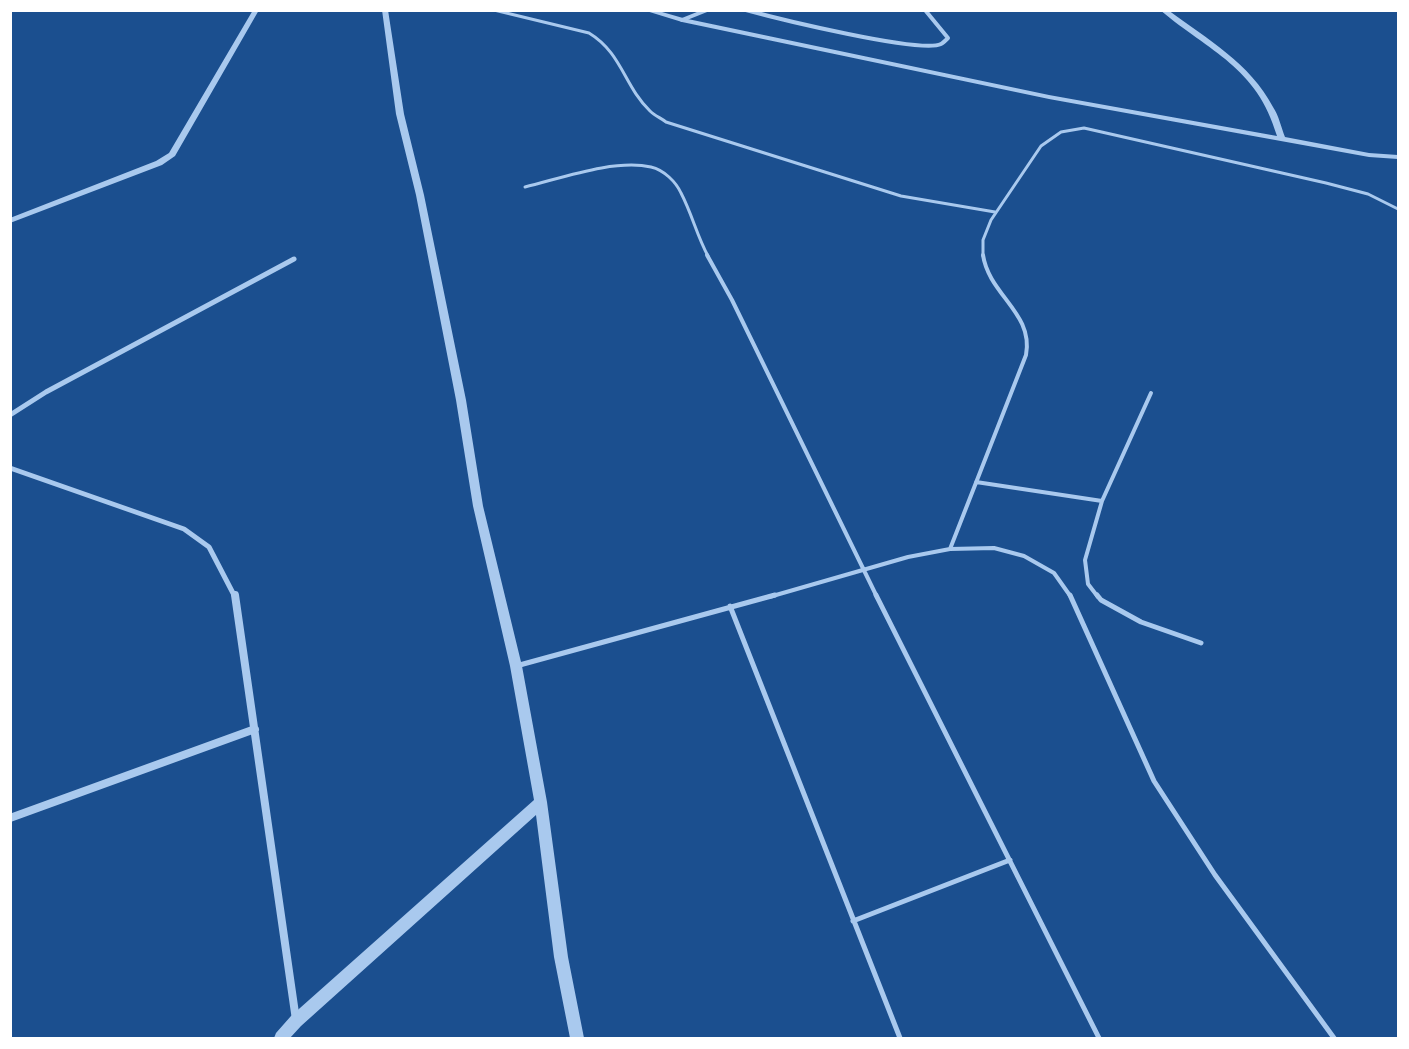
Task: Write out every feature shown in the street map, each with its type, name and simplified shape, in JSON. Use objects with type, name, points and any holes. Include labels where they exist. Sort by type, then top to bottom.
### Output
[{"type":"street","points":[[10,220],[133,173],[172,154],[256,10]]},
{"type":"street","points":[[385,10],[400,114],[420,195],[461,399],[477,506],[516,666],[541,802],[561,957],[577,1038]]},
{"type":"street","points":[[646,10],[682,20],[1049,97],[1369,155],[1398,157]]},
{"type":"street","points":[[682,20],[707,10]]},
{"type":"street","points":[[746,10],[793,23],[852,34],[926,46],[942,44],[948,38],[925,10]]},
{"type":"street","points":[[1163,10],[1211,46],[1257,87],[1270,106],[1281,138]]},
{"type":"street","points":[[10,415],[46,392],[294,259]]},
{"type":"street","points":[[10,468],[184,529],[208,547],[235,595],[296,1021]]},
{"type":"street","points":[[10,818],[255,729]]},
{"type":"street","points":[[281,1038],[296,1021],[541,802]]},
{"type":"lane","points":[[494,10],[589,33],[603,39],[613,49],[630,85],[650,112],[666,122],[901,196],[995,212]]},
{"type":"lane","points":[[950,549],[1026,355],[1028,338],[1023,325],[987,273],[982,248],[995,212],[1048,137],[1063,130],[1084,128],[1307,178],[1368,194],[1398,209]]},
{"type":"lane","points":[[525,187],[599,169],[627,166],[652,167],[668,175],[681,192],[700,242],[732,300],[864,571],[1098,1038]]},
{"type":"lane","points":[[1151,393],[1102,501],[1085,560],[1088,584],[1101,600],[1141,622],[1201,643]]},
{"type":"lane","points":[[976,482],[1102,501]]},
{"type":"lane","points":[[516,666],[908,557],[950,549],[994,548],[1024,556],[1053,573],[1073,600],[1154,781],[1215,875],[1334,1038]]},
{"type":"lane","points":[[730,606],[900,1038]]},
{"type":"lane","points":[[853,921],[1010,860]]}]
